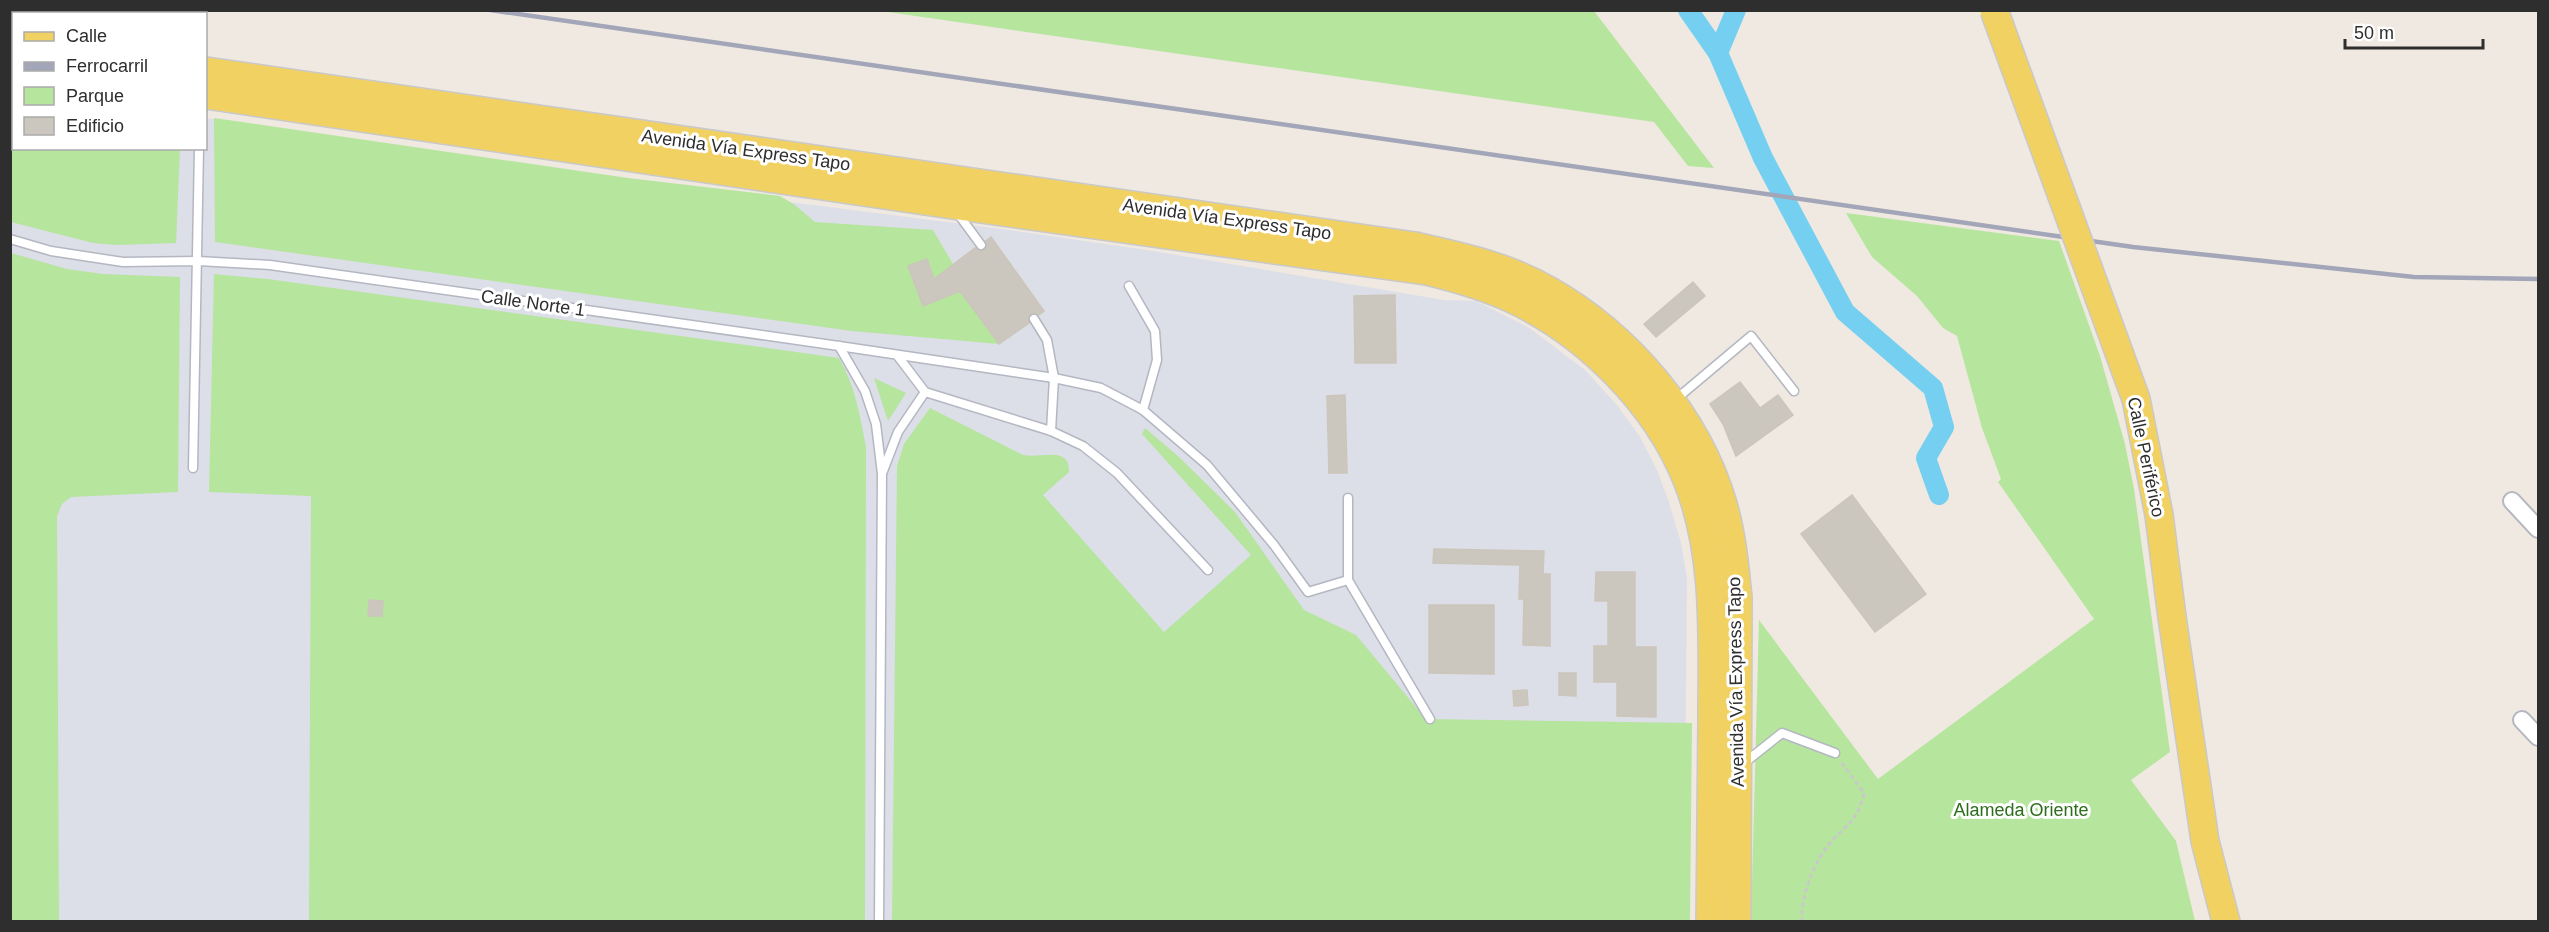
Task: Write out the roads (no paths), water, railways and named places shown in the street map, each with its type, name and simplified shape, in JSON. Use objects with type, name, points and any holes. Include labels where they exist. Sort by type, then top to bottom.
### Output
[{"type":"main road","name":"Calle Periférico","points":[[1994,10],[2136,399],[2159,515],[2205,841],[2226,921]]},
{"type":"main road","name":"Avenida Vía Express Tapo","points":[[207,71],[1426,271],[1468,282],[1512,299],[1549,320],[1574,338],[1622,381],[1646,408],[1671,444],[1688,482],[1699,518],[1706,558],[1711,612],[1710,921]]},
{"type":"main road","name":"Avenida Vía Express Tapo","points":[[207,95],[941,191],[1414,246],[1462,256],[1508,271],[1548,289],[1577,308],[1612,337],[1649,373],[1687,424],[1723,504],[1733,553],[1738,598],[1737,921]]},
{"type":"street","points":[[2512,501],[2538,529]]},
{"type":"street","points":[[2522,720],[2538,737]]},
{"type":"lane","points":[[193,468],[199,150]]},
{"type":"lane","points":[[941,191],[981,244]]},
{"type":"lane","name":"Calle Norte 1","points":[[10,239],[51,251],[123,262],[198,261],[270,265],[839,346],[1054,378],[1101,388],[1143,410],[1208,465],[1274,545],[1308,592],[1348,580]]},
{"type":"lane","points":[[1129,286],[1155,331],[1157,360],[1143,410]]},
{"type":"lane","points":[[1034,319],[1047,340],[1054,378],[1050,431]]},
{"type":"lane","points":[[1672,402],[1751,336],[1794,391]]},
{"type":"lane","points":[[839,346],[865,391],[876,424],[882,474],[879,921]]},
{"type":"lane","points":[[897,355],[925,392],[1050,431],[1083,446],[1117,474],[1208,570]]},
{"type":"lane","points":[[882,474],[898,432],[925,392]]},
{"type":"lane","points":[[1348,498],[1348,580],[1430,719]]},
{"type":"lane","points":[[1738,768],[1782,733],[1834,753]]},
{"type":"waterway","points":[[1688,10],[1718,53],[1763,158],[1845,312],[1933,388],[1944,427],[1926,458],[1939,495]]},
{"type":"waterway","points":[[1718,53],[1736,10]]},
{"type":"railway","points":[[490,10],[2133,247],[2414,277],[2538,279]]},
{"type":"park label","name":"Alameda Oriente","points":[[2021,810]]}]
